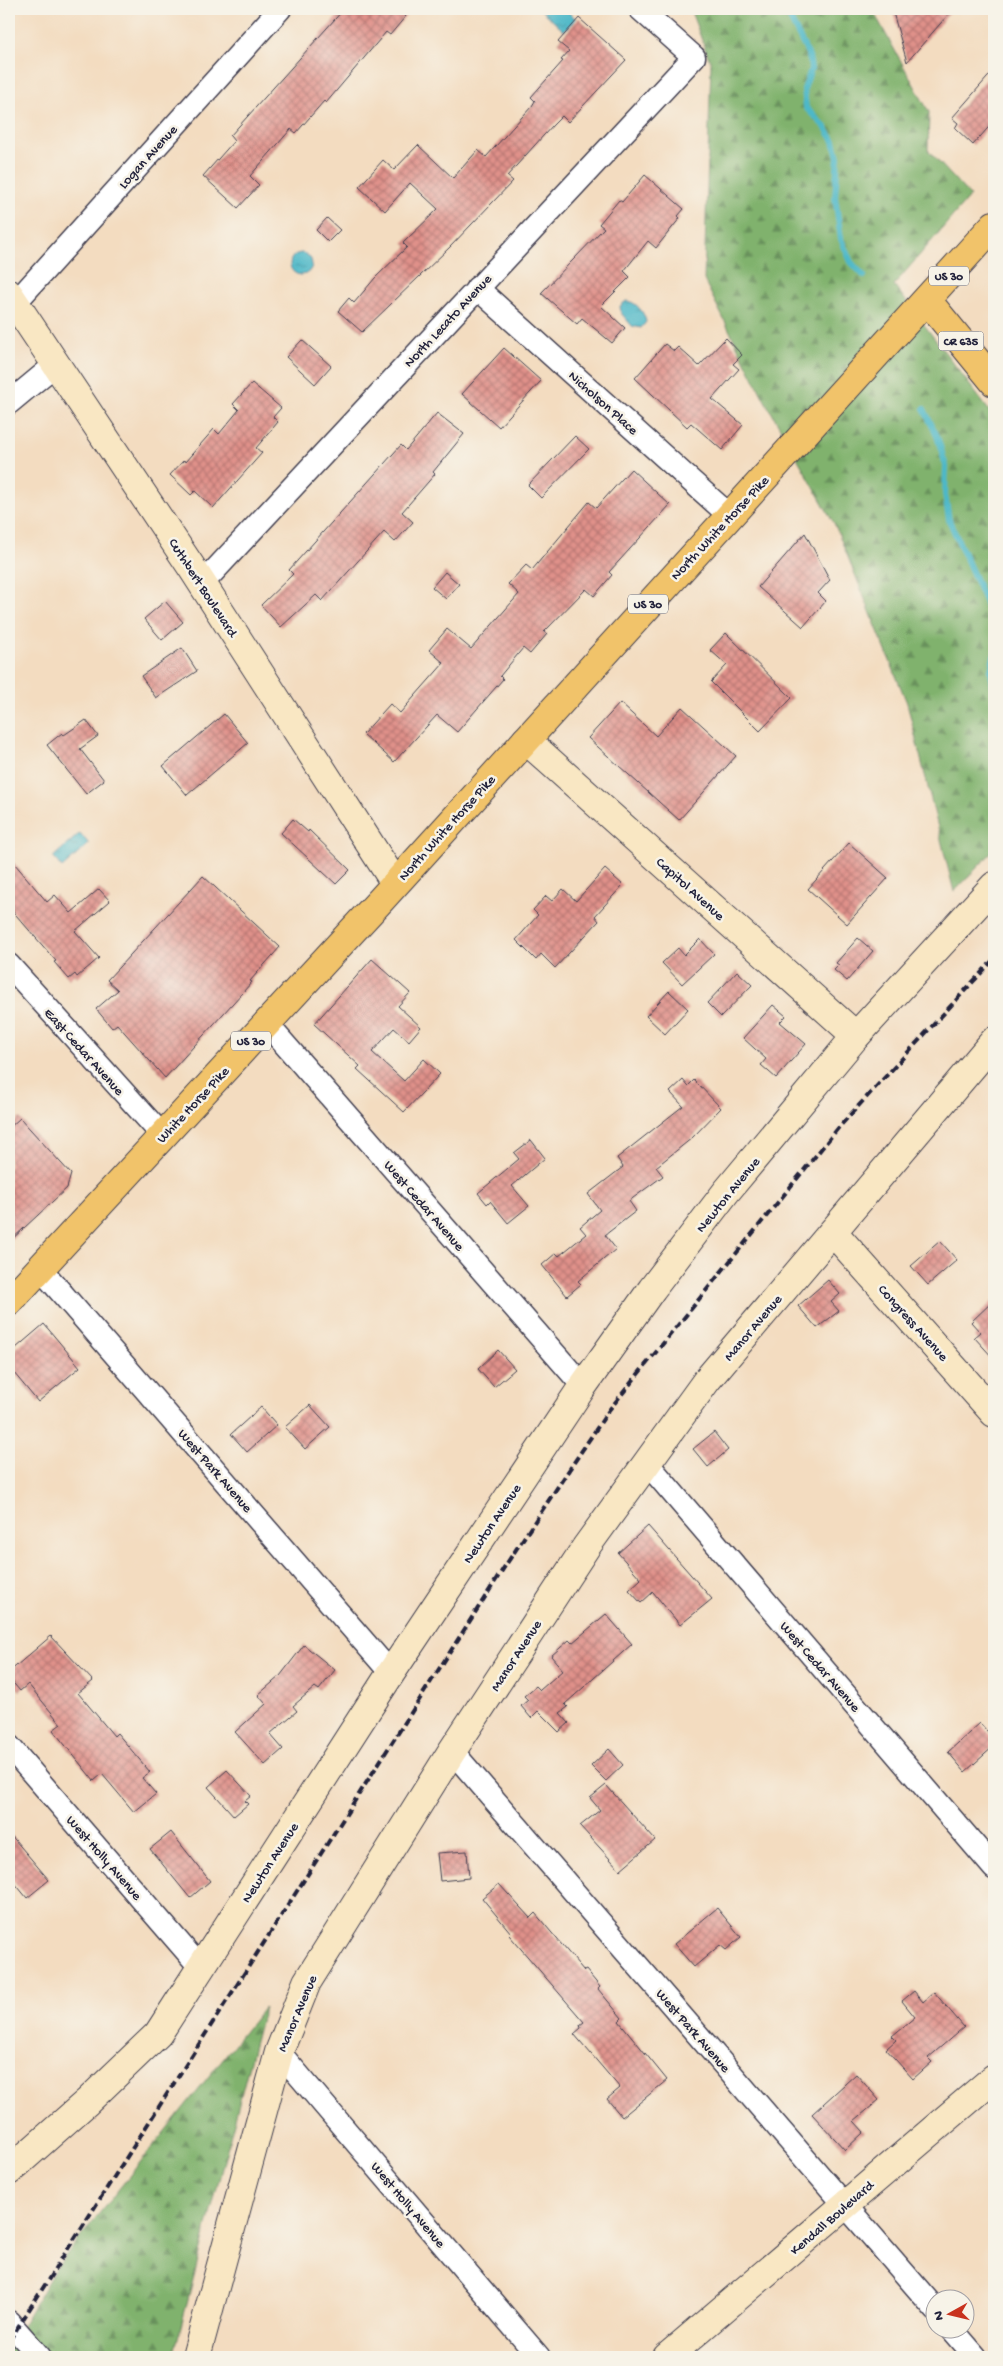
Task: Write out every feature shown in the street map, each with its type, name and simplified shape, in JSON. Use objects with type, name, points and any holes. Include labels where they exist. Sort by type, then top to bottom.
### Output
[{"type":"main road","name":"US 30","points":[[927,300],[994,225]]},
{"type":"main road","name":"North White Horse Pike","points":[[395,883],[927,300]]},
{"type":"main road","name":"CR 635","points":[[927,300],[994,382]]},
{"type":"main road","name":"White Horse Pike","points":[[9,1302],[395,883]]},
{"type":"street","name":"Logan Avenue","points":[[12,298],[280,9]]},
{"type":"street","name":"North Lecato Avenue","points":[[202,584],[694,57],[640,9]]},
{"type":"street","name":"Nicholson Place","points":[[477,288],[730,516]]},
{"type":"street","name":"Cuthbert Boulevard","points":[[12,298],[202,584],[395,883]]},
{"type":"street","points":[[9,404],[56,364]]},
{"type":"street","name":"Capitol Avenue","points":[[526,740],[856,1036]]},
{"type":"street","name":"Newton Avenue","points":[[9,2171],[87,2102],[158,2034],[391,1673],[583,1386],[652,1289],[726,1192],[856,1036],[989,892]]},
{"type":"street","name":"East Cedar Avenue","points":[[9,965],[163,1136]]},
{"type":"street","name":"West Cedar Avenue","points":[[267,1024],[583,1386]]},
{"type":"street","name":"Manor Avenue","points":[[196,2357],[279,2052],[307,1982],[452,1751],[586,1546],[707,1380],[994,1041]]},
{"type":"street","name":"Congress Avenue","points":[[833,1232],[994,1413]]},
{"type":"street","name":"West Park Avenue","points":[[40,1268],[391,1673]]},
{"type":"street","name":"West Cedar Avenue","points":[[647,1464],[994,1868]]},
{"type":"street","name":"West Holly Avenue","points":[[9,1746],[201,1968]]},
{"type":"street","name":"West Park Avenue","points":[[452,1751],[926,2298]]},
{"type":"street","name":"West Holly Avenue","points":[[279,2052],[540,2357]]},
{"type":"street","name":"Kendall Boulevard","points":[[667,2357],[994,2078]]},
{"type":"street","points":[[9,2322],[40,2357]]},
{"type":"street","points":[[960,2338],[976,2357]]},
{"type":"green space","points":[[690,9],[872,9],[929,112],[928,150],[970,196],[894,285],[994,417],[994,850],[954,892],[907,703],[835,525],[764,399],[704,280],[711,64]]},
{"type":"green space","points":[[264,2007],[173,2357],[9,2357],[9,2348],[55,2269]]},
{"type":"water","points":[[542,9],[565,9],[576,19],[564,31]]},
{"type":"water","points":[[301,253],[309,256],[312,264],[309,272],[301,275],[293,272],[290,264],[293,256]]},
{"type":"water","points":[[626,301],[636,305],[644,315],[646,322],[641,328],[632,326],[621,313],[620,306]]},
{"type":"water","points":[[80,833],[89,844],[62,868],[53,857]]},
{"type":"building","points":[[344,9],[398,9],[406,16],[390,35],[386,32],[326,103],[324,101],[296,133],[291,129],[250,176],[259,185],[238,208],[203,176],[234,141],[230,136]]},
{"type":"building","points":[[892,9],[953,9],[907,62]]},
{"type":"building","points":[[579,18],[626,60],[568,122],[562,116],[553,125],[507,176],[513,181],[450,247],[362,332],[338,311],[349,298],[354,303],[375,278],[407,247],[403,243],[438,209],[410,183],[385,211],[359,187],[383,160],[394,170],[418,145],[453,178],[478,150],[486,157],[532,106],[535,101],[531,97],[563,61],[561,60],[569,51],[558,42]]},
{"type":"building","points":[[994,70],[994,121],[973,145],[955,128],[958,123],[952,118]]},
{"type":"building","points":[[645,175],[684,209],[678,216],[680,218],[656,248],[648,241],[624,271],[630,277],[601,306],[625,328],[612,343],[582,318],[577,324],[541,293],[604,228],[599,224],[619,200],[622,202]]},
{"type":"building","points":[[327,218],[340,230],[328,242],[316,230]]},
{"type":"building","points":[[726,338],[742,355],[733,364],[739,369],[712,399],[743,425],[722,450],[691,423],[687,427],[635,378],[665,344],[674,351],[678,347],[699,366]]},
{"type":"building","points":[[302,340],[331,366],[315,384],[286,357]]},
{"type":"building","points":[[504,348],[541,381],[499,427],[462,394]]},
{"type":"building","points":[[252,383],[281,408],[273,417],[278,422],[256,448],[262,453],[213,508],[195,491],[191,495],[170,475],[184,460],[185,462],[214,429],[219,434],[239,410],[233,404]]},
{"type":"building","points":[[437,413],[464,434],[433,472],[435,474],[402,512],[413,522],[395,542],[384,532],[322,601],[316,595],[281,627],[261,605],[293,574],[289,570],[401,445],[406,450]]},
{"type":"building","points":[[575,436],[589,449],[541,498],[528,485]]},
{"type":"building","points":[[631,469],[670,505],[609,572],[612,575],[594,596],[586,589],[544,632],[547,634],[530,654],[523,648],[500,676],[503,679],[457,732],[437,715],[394,762],[363,734],[390,704],[400,713],[444,663],[429,650],[447,629],[471,649],[519,594],[508,584],[526,565],[532,570],[589,502],[596,508]]},
{"type":"building","points":[[805,533],[830,580],[818,593],[826,601],[803,627],[758,587]]},
{"type":"building","points":[[445,572],[459,584],[446,599],[432,587]]},
{"type":"building","points":[[165,601],[183,622],[162,640],[144,619]]},
{"type":"building","points":[[726,633],[792,698],[760,731],[711,682],[727,665],[710,650]]},
{"type":"building","points":[[182,648],[197,671],[156,698],[141,676]]},
{"type":"building","points":[[620,703],[656,736],[682,707],[736,756],[679,820],[588,738]]},
{"type":"building","points":[[224,714],[248,743],[187,795],[163,766]]},
{"type":"building","points":[[86,720],[98,736],[80,749],[104,780],[86,794],[47,745],[62,733],[64,735]]},
{"type":"building","points":[[293,819],[308,832],[309,830],[350,870],[336,884],[281,833]]},
{"type":"building","points":[[849,843],[888,878],[847,924],[808,889]]},
{"type":"building","points":[[9,857],[47,902],[55,895],[71,913],[99,889],[110,901],[75,931],[99,958],[77,977],[75,974],[69,979],[54,962],[56,961],[9,907]]},
{"type":"building","points":[[605,869],[623,885],[595,916],[599,921],[555,968],[541,954],[536,960],[516,940],[538,915],[533,910],[546,896],[552,901],[563,889],[576,901]]},
{"type":"building","points":[[203,876],[280,947],[250,981],[252,982],[165,1078],[117,1024],[112,1028],[96,1009],[118,990],[107,980]]},
{"type":"building","points":[[858,938],[873,951],[847,981],[834,970],[839,965],[836,963]]},
{"type":"building","points":[[700,939],[714,954],[682,984],[662,963],[678,948],[684,955]]},
{"type":"building","points":[[372,959],[410,993],[398,1006],[421,1027],[409,1041],[394,1028],[372,1052],[404,1081],[424,1059],[440,1074],[404,1112],[357,1069],[360,1066],[314,1024]]},
{"type":"building","points":[[737,971],[752,985],[721,1017],[707,1003]]},
{"type":"building","points":[[669,991],[688,1009],[665,1034],[646,1016]]},
{"type":"building","points":[[773,1005],[786,1016],[780,1022],[806,1044],[776,1078],[761,1065],[766,1059],[743,1038]]},
{"type":"building","points":[[683,1080],[688,1086],[694,1080],[721,1108],[692,1138],[656,1167],[663,1176],[629,1201],[636,1211],[605,1235],[616,1249],[578,1281],[581,1284],[567,1296],[542,1265],[556,1253],[559,1256],[586,1234],[580,1227],[600,1210],[588,1194],[623,1167],[617,1158],[683,1106],[670,1092]]},
{"type":"building","points":[[20,1118],[71,1174],[67,1188],[9,1242],[9,1128]]},
{"type":"building","points":[[531,1140],[545,1158],[512,1186],[529,1206],[508,1223],[490,1201],[487,1204],[478,1193],[519,1159],[514,1153]]},
{"type":"building","points":[[940,1241],[957,1260],[928,1285],[911,1266]]},
{"type":"building","points":[[828,1280],[840,1294],[831,1302],[839,1311],[817,1328],[798,1306]]},
{"type":"building","points":[[994,1300],[994,1359],[974,1337],[980,1332],[971,1322]]},
{"type":"building","points":[[44,1324],[80,1367],[38,1402],[9,1367],[9,1354]]},
{"type":"building","points":[[498,1350],[515,1369],[494,1387],[478,1369]]},
{"type":"building","points":[[310,1405],[330,1427],[305,1449],[285,1427]]},
{"type":"building","points":[[261,1407],[277,1425],[247,1452],[231,1434]]},
{"type":"building","points":[[714,1432],[728,1450],[708,1467],[693,1449]]},
{"type":"building","points":[[648,1526],[712,1599],[680,1625],[653,1592],[641,1603],[629,1590],[641,1579],[618,1553]]},
{"type":"building","points":[[606,1614],[632,1644],[565,1704],[568,1707],[560,1713],[569,1723],[559,1732],[538,1711],[531,1718],[521,1706],[528,1700],[524,1696],[536,1686],[540,1690],[563,1670],[551,1656],[569,1640],[572,1643]]},
{"type":"building","points":[[51,1636],[93,1681],[78,1693],[114,1736],[117,1733],[150,1772],[142,1778],[156,1794],[134,1812],[102,1774],[94,1781],[53,1730],[61,1724],[28,1684],[20,1691],[9,1678],[9,1672]]},
{"type":"building","points":[[304,1645],[335,1670],[319,1690],[315,1687],[293,1706],[297,1711],[270,1734],[283,1749],[265,1765],[235,1732],[266,1704],[258,1695],[280,1676]]},
{"type":"building","points":[[980,1723],[994,1739],[994,1746],[965,1772],[948,1752]]},
{"type":"building","points":[[609,1749],[623,1765],[606,1781],[591,1766]]},
{"type":"building","points":[[227,1770],[251,1796],[245,1801],[248,1804],[234,1816],[208,1787]]},
{"type":"building","points":[[606,1785],[655,1840],[620,1870],[580,1826],[600,1810],[590,1798]]},
{"type":"building","points":[[171,1832],[210,1881],[190,1898],[150,1849]]},
{"type":"building","points":[[9,1833],[49,1880],[27,1898],[9,1876]]},
{"type":"building","points":[[467,1851],[469,1878],[440,1881],[437,1853]]},
{"type":"building","points":[[499,1884],[530,1918],[535,1913],[584,1971],[586,1970],[600,1987],[598,1989],[622,2018],[619,2021],[667,2080],[622,2117],[607,2099],[620,2088],[574,2034],[581,2028],[580,2025],[584,2022],[509,1935],[511,1933],[482,1898]]},
{"type":"building","points":[[717,1908],[741,1937],[726,1950],[720,1945],[694,1967],[674,1944]]},
{"type":"building","points":[[914,1991],[923,2002],[934,1992],[964,2027],[928,2058],[932,2062],[913,2079],[886,2049],[896,2040],[892,2036],[915,2017],[902,2001]]},
{"type":"building","points":[[856,2074],[879,2100],[854,2121],[864,2132],[845,2150],[812,2114]]},
{"type":"waterway","points":[[785,9],[809,56],[811,69],[804,89],[806,108],[825,127],[834,141],[838,157],[835,197],[841,239],[851,262],[864,276]]},
{"type":"waterway","points":[[924,409],[937,436],[946,466],[945,494],[949,520],[994,621]]},
{"type":"waterway","points":[[994,657],[991,671],[994,689]]},
{"type":"railway","points":[[9,2341],[505,1566],[609,1410],[839,1127],[994,959]]}]
